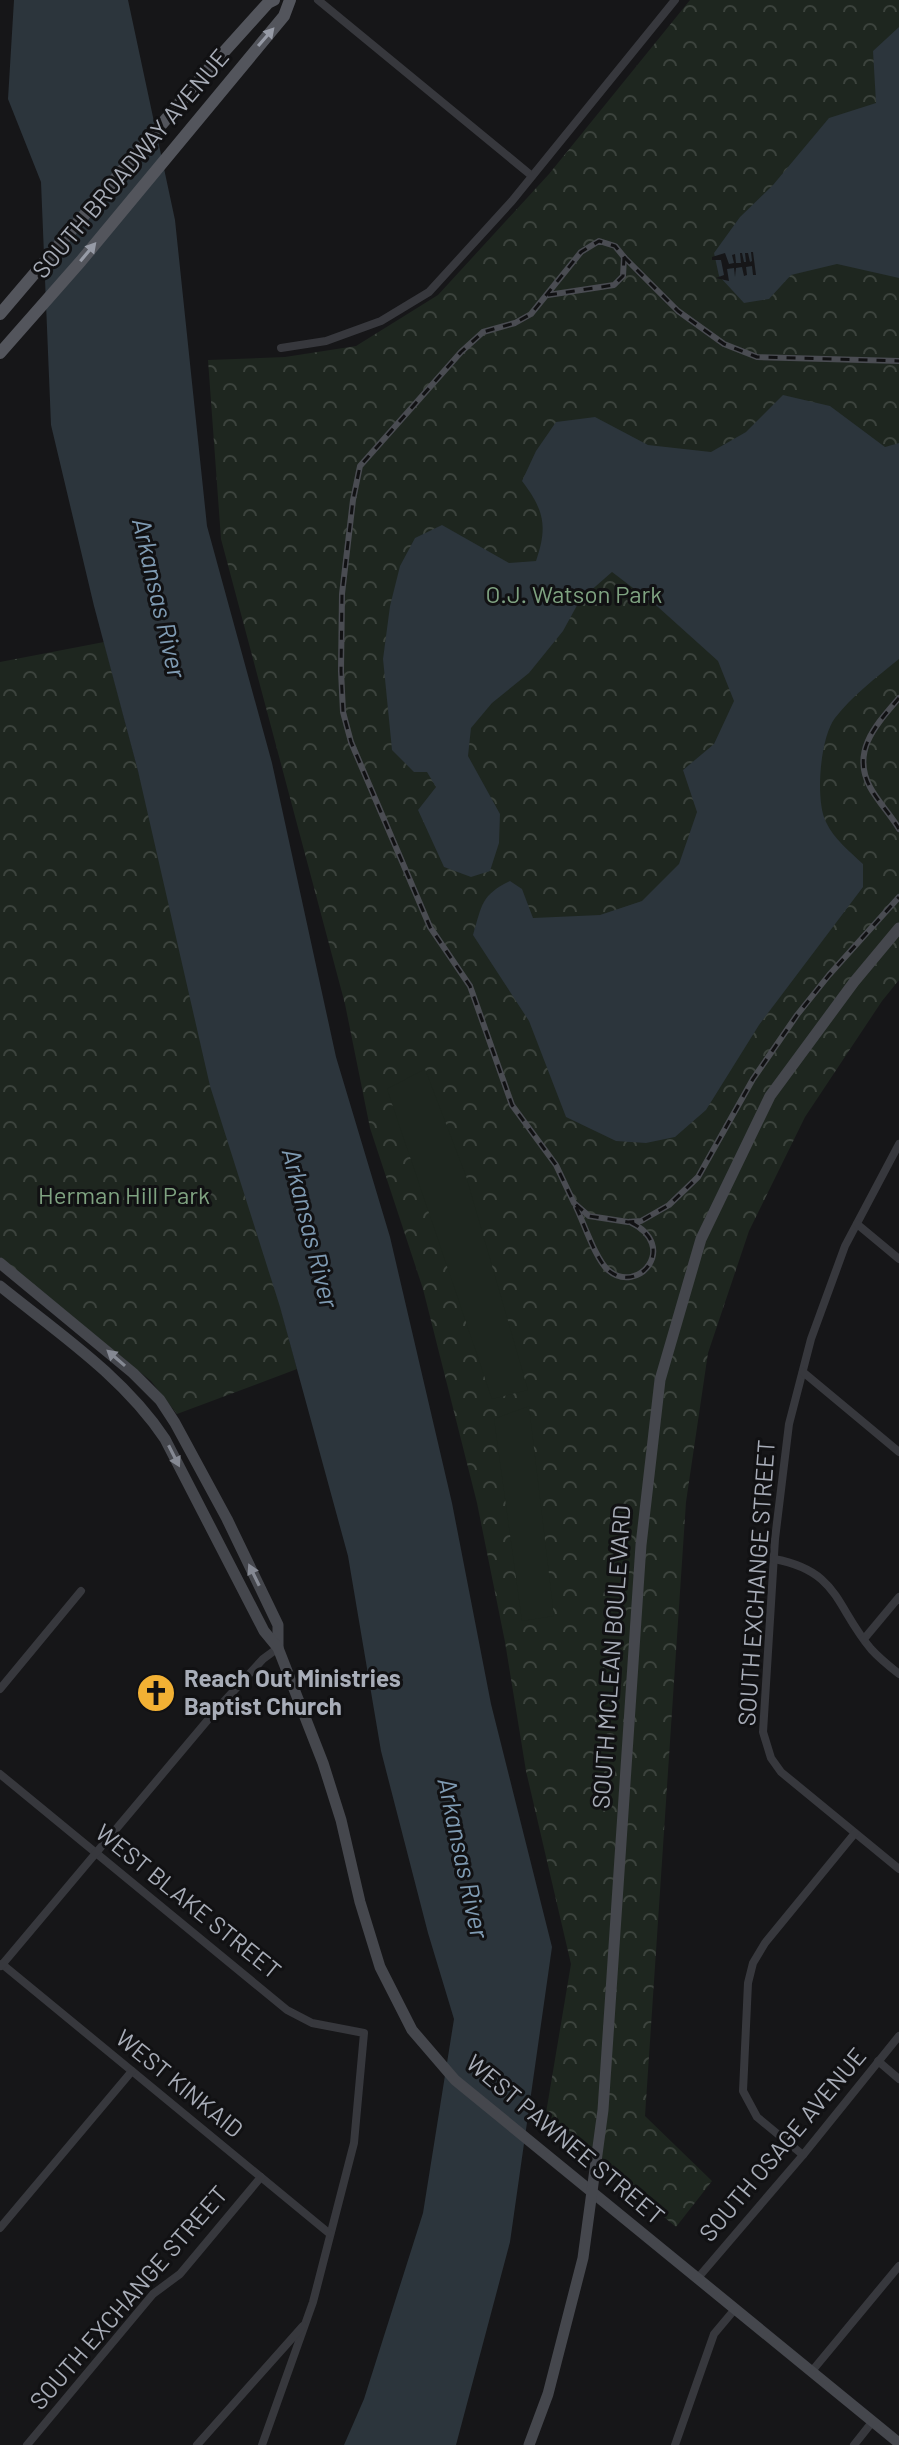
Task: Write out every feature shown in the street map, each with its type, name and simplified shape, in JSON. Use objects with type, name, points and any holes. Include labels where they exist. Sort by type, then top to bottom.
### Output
[{"type":"main road","name":"SOUTH BROADWAY AVENUE","points":[[0,314],[213,64],[274,0]]},
{"type":"main road","name":"SOUTH BROADWAY AVENUE","points":[[0,353],[81,261],[284,16],[290,0]]},
{"type":"main road","name":"SOUTH MCLEAN BOULEVARD","points":[[529,2445],[548,2394],[583,2258],[603,2110],[641,1545],[660,1380],[701,1239],[770,1096],[854,982],[899,928]]},
{"type":"main road","name":"WEST PAWNEE STREET","points":[[0,1263],[123,1364],[160,1400],[227,1519],[273,1614],[278,1625],[278,1648]]},
{"type":"main road","name":"WEST PAWNEE STREET","points":[[0,1286],[110,1375],[146,1411],[165,1439],[264,1631],[278,1648],[323,1763],[380,1967],[412,2030],[455,2080],[899,2443]]},
{"type":"street","points":[[318,0],[532,176]]},
{"type":"street","points":[[281,348],[326,341],[381,321],[429,292],[532,176],[675,0]]},
{"type":"street","name":"SOUTH EXCHANGE STREET","points":[[855,1833],[781,1772],[771,1758],[763,1732],[774,1559],[789,1424],[811,1339],[835,1272],[899,1144]]},
{"type":"street","points":[[857,1224],[899,1259]]},
{"type":"street","points":[[803,1372],[899,1452]]},
{"type":"street","points":[[774,1559],[803,1566],[822,1578],[872,1651],[899,1674]]},
{"type":"street","points":[[0,1689],[81,1591]]},
{"type":"street","points":[[864,1639],[899,1597]]},
{"type":"street","points":[[1,1965],[217,1709],[263,1659],[278,1648]]},
{"type":"street","name":"WEST BLAKE STREET","points":[[0,1774],[287,2010],[312,2023],[364,2033],[354,2143],[330,2234]]},
{"type":"street","points":[[803,2155],[757,2117],[743,2091],[748,1983],[753,1963],[765,1943],[855,1833],[899,1869]]},
{"type":"street","name":"WEST KINKAID","points":[[1,1965],[330,2234]]},
{"type":"street","name":"SOUTH OSAGE AVENUE","points":[[697,2279],[899,2036]]},
{"type":"street","points":[[878,2061],[899,2079]]},
{"type":"street","points":[[0,2228],[132,2071]]},
{"type":"street","name":"SOUTH EXCHANGE STREET","points":[[27,2445],[153,2294],[180,2274],[261,2177]]},
{"type":"street","points":[[262,2445],[305,2324],[330,2234]]},
{"type":"street","points":[[812,2371],[899,2266]]},
{"type":"street","points":[[675,2445],[714,2334],[735,2309]]},
{"type":"street","points":[[197,2445],[305,2324]]},
{"type":"street","points":[[854,2445],[873,2421]]},
{"type":"green space","name":"O.J. Watson Park","points":[[690,0],[899,0],[899,980],[805,1117],[749,1231],[708,1353],[686,1502],[645,2116],[712,2181],[676,2227],[545,2119],[571,1964],[526,1771],[505,1642],[477,1503],[423,1289],[370,1128],[345,1004],[221,539],[208,360],[285,357],[356,346],[438,295],[549,174]]},
{"type":"green space","name":"Herman Hill Park","points":[[104,642],[297,1369],[177,1414],[151,1381],[0,1257],[0,662]]},
{"type":"green space","points":[[425,1069],[466,1176],[528,1390],[492,1399],[387,1089]]},
{"type":"green space","points":[[529,1406],[554,1616],[522,1621],[494,1419]]},
{"type":"water","name":"Arkansas River","points":[[14,0],[128,0],[175,220],[207,526],[272,763],[336,1057],[390,1237],[452,1503],[491,1704],[552,1947],[510,2242],[456,2445],[344,2445],[364,2399],[423,2213],[454,2019],[428,1933],[381,1751],[348,1556],[280,1307],[210,1086],[138,771],[94,606],[51,425],[41,182],[8,99]]},
{"type":"water","points":[[899,27],[899,278],[837,264],[791,275],[769,299],[744,303],[719,276],[714,253],[740,217],[773,185],[829,118],[876,103],[873,51]]},
{"type":"water","points":[[783,395],[830,406],[885,447],[899,443],[899,659],[835,718],[826,740],[821,769],[821,799],[826,822],[863,864],[863,887],[759,1025],[706,1110],[675,1137],[646,1143],[616,1141],[566,1117],[529,1021],[473,935],[488,896],[510,881],[522,889],[533,918],[600,915],[642,901],[679,864],[697,812],[683,770],[714,744],[734,701],[718,661],[658,607],[612,572],[580,600],[563,631],[529,673],[492,703],[471,728],[468,756],[500,814],[499,843],[490,871],[471,877],[444,867],[418,810],[436,787],[427,772],[414,772],[392,750],[383,659],[390,606],[400,566],[415,538],[442,525],[509,563],[536,561],[542,538],[542,519],[522,481],[536,451],[556,422],[595,417],[648,445],[711,452],[746,432]]},
{"type":"pier","points":[[751,252],[756,275],[753,275],[752,266],[746,267],[747,275],[744,276],[742,267],[736,268],[735,277],[734,268],[727,269],[729,281],[716,278],[724,275],[721,260],[712,260],[712,257],[725,253],[729,264],[734,263],[732,255],[735,254],[736,263],[741,263],[740,253],[746,262],[745,253],[748,253],[750,262]]},
{"type":"railway","points":[[548,295],[614,285],[623,276],[624,257],[615,246],[599,241],[581,252],[531,314],[515,323],[483,332],[461,352],[360,466],[342,594],[341,671],[343,712],[351,742],[430,927],[470,986],[512,1105],[556,1165],[574,1203],[589,1216],[628,1222],[641,1221],[669,1205],[698,1177],[753,1079],[797,1015],[899,897]]},
{"type":"railway","points":[[624,257],[678,311],[724,344],[757,357],[899,361]]},
{"type":"railway","points":[[899,698],[869,739],[863,762],[870,787],[899,829]]},
{"type":"railway","points":[[576,1207],[590,1240],[608,1270],[631,1277],[641,1273],[653,1255],[652,1243],[645,1232],[630,1222]]},
{"type":"place","name":"Reach Out Ministries Baptist Church","points":[[156,1693]]}]
